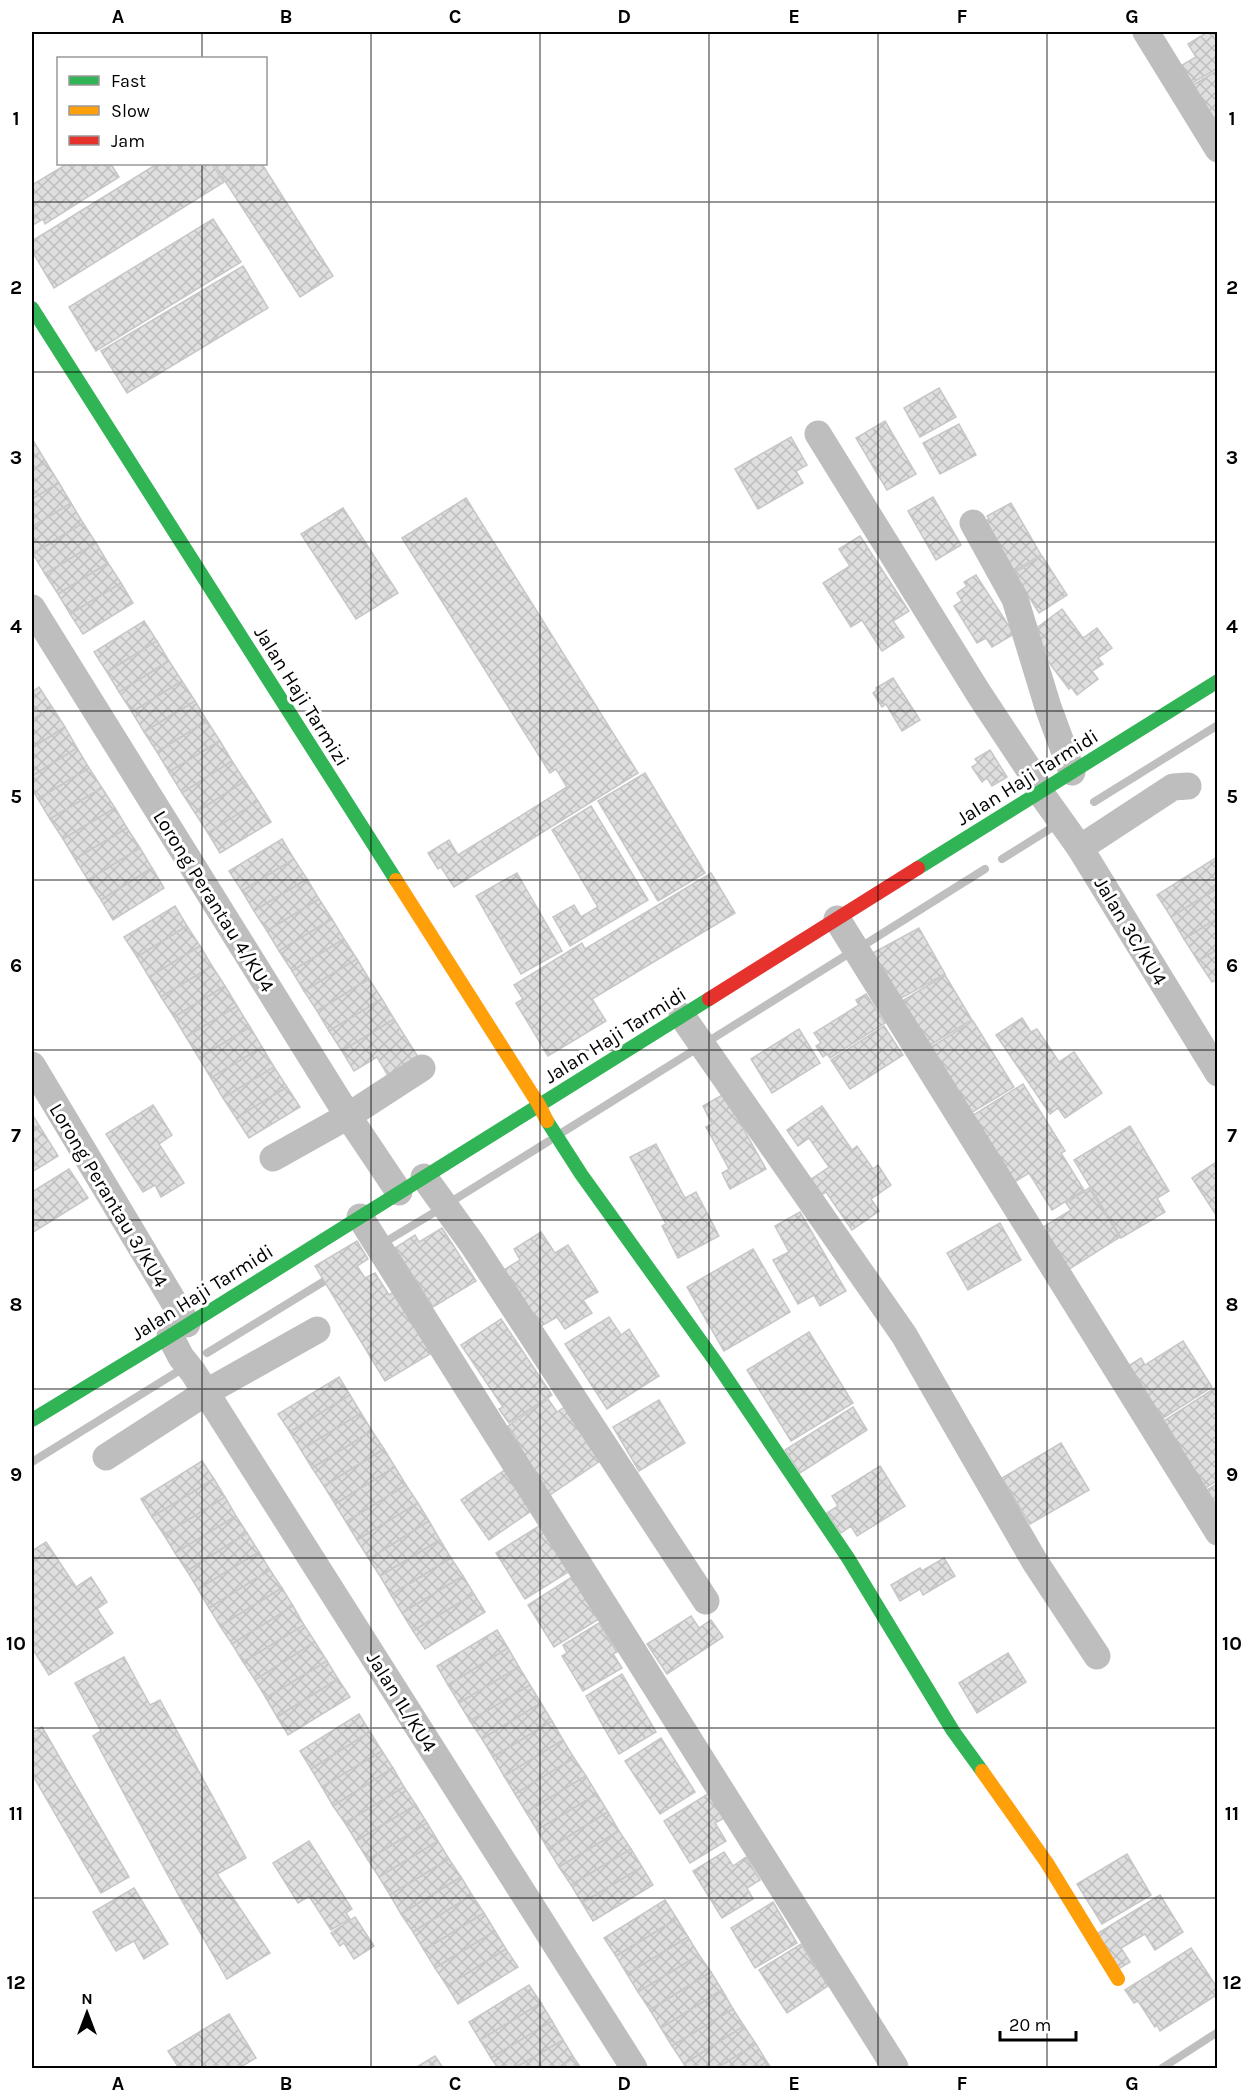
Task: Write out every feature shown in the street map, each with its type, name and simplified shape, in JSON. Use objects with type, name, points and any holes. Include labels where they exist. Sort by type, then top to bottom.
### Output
[{"type":"street","points":[[1146,32],[1218,148]]},
{"type":"street","name":"Jalan Haji Tarmizi","points":[[32,308],[539,1105],[550,1127],[581,1174],[715,1360],[848,1558],[953,1731],[1047,1863],[1118,1979]]},
{"type":"street","name":"Jalan 3C/KU4","points":[[818,434],[979,694],[1027,767],[1040,792],[1080,848],[1218,1073]]},
{"type":"street","points":[[973,524],[1015,599],[1048,707],[1072,772]]},
{"type":"street","name":"Lorong Perantau 4/KU4","points":[[32,608],[348,1116],[399,1192]]},
{"type":"street","name":"Jalan Haji Tarmidi","points":[[32,1420],[539,1105],[688,1025],[837,919],[1218,681]]},
{"type":"street","points":[[1080,848],[1173,787],[1188,786]]},
{"type":"street","points":[[837,919],[1218,1532]]},
{"type":"street","points":[[688,1025],[727,1077],[904,1335],[1035,1562],[1097,1656]]},
{"type":"street","name":"Lorong Perantau 3/KU4","points":[[32,1065],[179,1330]]},
{"type":"street","points":[[273,1158],[348,1116],[422,1068]]},
{"type":"street","points":[[424,1177],[479,1255],[706,1601]]},
{"type":"street","points":[[360,1218],[895,2067]]},
{"type":"street","name":"Jalan 1L/KU4","points":[[179,1330],[182,1357],[634,2068]]},
{"type":"street","points":[[106,1457],[206,1393],[317,1330]]},
{"type":"building","points":[[1205,32],[1218,32],[1218,68],[1187,86],[1177,68],[1196,57],[1188,44]]},
{"type":"building","points":[[1218,70],[1218,127],[1188,88]]},
{"type":"building","points":[[65,165],[112,165],[119,177],[45,224],[43,219],[33,225],[32,222],[32,185]]},
{"type":"building","points":[[155,165],[213,165],[224,182],[54,288],[32,251],[32,241]]},
{"type":"building","points":[[215,165],[263,165],[333,276],[300,297]]},
{"type":"building","points":[[213,219],[241,262],[96,351],[69,307]]},
{"type":"building","points":[[243,266],[268,308],[127,393],[101,351]]},
{"type":"building","points":[[939,388],[956,417],[920,437],[904,408]]},
{"type":"building","points":[[885,421],[916,474],[887,490],[856,438]]},
{"type":"building","points":[[959,424],[976,455],[940,474],[923,443]]},
{"type":"building","points":[[791,437],[807,465],[796,471],[803,483],[758,509],[735,469]]},
{"type":"building","points":[[34,442],[46,462],[32,471],[32,444]]},
{"type":"building","points":[[46,462],[59,483],[32,499],[32,471]]},
{"type":"building","points":[[59,483],[71,503],[32,527],[32,499]]},
{"type":"building","points":[[933,497],[961,545],[936,560],[908,511]]},
{"type":"building","points":[[466,498],[638,773],[454,887],[441,867],[438,869],[428,853],[449,840],[458,855],[567,787],[556,769],[550,773],[402,538]]},
{"type":"building","points":[[71,503],[83,523],[33,554],[32,527]]},
{"type":"building","points":[[1011,503],[1041,555],[1013,572],[974,528],[989,519],[987,516]]},
{"type":"building","points":[[343,508],[398,593],[356,619],[301,534]]},
{"type":"building","points":[[83,523],[96,543],[45,574],[33,554]]},
{"type":"building","points":[[860,536],[909,611],[893,621],[904,637],[882,651],[862,620],[851,627],[823,583],[850,566],[839,549]]},
{"type":"building","points":[[96,543],[108,563],[58,594],[45,574]]},
{"type":"building","points":[[1042,556],[1067,595],[1039,613],[1014,573]]},
{"type":"building","points":[[108,563],[121,583],[70,614],[58,594]]},
{"type":"building","points":[[976,575],[1014,634],[992,647],[986,638],[977,643],[954,606],[962,601],[957,593],[967,586],[964,582]]},
{"type":"building","points":[[121,583],[133,603],[83,634],[70,614]]},
{"type":"building","points":[[1062,609],[1083,638],[1097,628],[1112,648],[1098,658],[1103,664],[1092,671],[1098,679],[1077,695],[1071,687],[1069,689],[1036,645],[1030,633]]},
{"type":"building","points":[[144,621],[157,641],[107,672],[94,652]]},
{"type":"building","points":[[157,641],[169,661],[119,692],[107,672]]},
{"type":"building","points":[[169,661],[182,681],[132,712],[119,692]]},
{"type":"building","points":[[893,678],[920,720],[902,731],[886,704],[882,707],[873,693],[877,690],[876,688]]},
{"type":"building","points":[[182,681],[195,701],[144,732],[132,712]]},
{"type":"building","points":[[39,687],[52,707],[32,720],[32,692]]},
{"type":"building","points":[[195,701],[207,721],[157,752],[144,732]]},
{"type":"building","points":[[52,707],[65,727],[32,748],[32,720]]},
{"type":"building","points":[[207,721],[220,741],[169,772],[157,752]]},
{"type":"building","points":[[65,727],[77,748],[32,776],[32,748]]},
{"type":"building","points":[[220,741],[232,761],[182,793],[169,772]]},
{"type":"building","points":[[77,748],[89,768],[38,799],[32,789],[32,776]]},
{"type":"building","points":[[990,750],[1007,777],[992,786],[987,778],[982,782],[972,767],[978,763],[975,759]]},
{"type":"building","points":[[232,761],[245,781],[195,813],[182,793]]},
{"type":"building","points":[[89,768],[102,788],[50,819],[38,799]]},
{"type":"building","points":[[645,773],[705,873],[658,901],[598,801]]},
{"type":"building","points":[[245,781],[258,801],[208,833],[195,813]]},
{"type":"building","points":[[102,788],[115,808],[63,839],[50,819]]},
{"type":"building","points":[[258,801],[271,822],[220,853],[208,833]]},
{"type":"building","points":[[591,806],[648,900],[570,946],[553,917],[574,905],[581,917],[598,907],[552,830]]},
{"type":"building","points":[[115,808],[127,828],[75,859],[63,839]]},
{"type":"building","points":[[127,828],[140,848],[88,880],[75,859]]},
{"type":"building","points":[[282,839],[294,859],[242,891],[229,871]]},
{"type":"building","points":[[140,848],[152,868],[101,900],[88,880]]},
{"type":"building","points":[[1217,857],[1218,888],[1171,917],[1157,895]]},
{"type":"building","points":[[294,859],[307,879],[254,911],[242,891]]},
{"type":"building","points":[[152,868],[164,888],[113,920],[101,900]]},
{"type":"building","points":[[517,873],[562,951],[521,974],[476,896]]},
{"type":"building","points":[[711,873],[735,913],[592,999],[606,1021],[548,1056],[516,1003],[523,999],[514,985],[582,943],[585,949]]},
{"type":"building","points":[[307,879],[319,899],[267,931],[254,911]]},
{"type":"building","points":[[1218,888],[1218,918],[1184,939],[1171,917]]},
{"type":"building","points":[[319,899],[332,919],[279,951],[267,931]]},
{"type":"building","points":[[175,906],[187,926],[137,957],[124,937]]},
{"type":"building","points":[[1218,918],[1218,949],[1198,961],[1184,939]]},
{"type":"building","points":[[332,919],[344,939],[292,971],[279,951]]},
{"type":"building","points":[[187,926],[200,946],[149,977],[137,957]]},
{"type":"building","points":[[919,928],[945,974],[896,1001],[869,955]]},
{"type":"building","points":[[344,939],[357,959],[304,991],[292,971]]},
{"type":"building","points":[[200,946],[212,966],[161,997],[149,977]]},
{"type":"building","points":[[1218,949],[1218,979],[1212,982],[1198,961]]},
{"type":"building","points":[[357,959],[369,979],[317,1011],[304,991]]},
{"type":"building","points":[[212,966],[225,986],[174,1017],[161,997]]},
{"type":"building","points":[[945,975],[972,1020],[925,1048],[897,1004]]},
{"type":"building","points":[[369,979],[382,999],[329,1031],[317,1011]]},
{"type":"building","points":[[225,986],[237,1006],[186,1037],[174,1017]]},
{"type":"building","points":[[866,994],[885,1023],[830,1058],[827,1054],[823,1057],[816,1046],[821,1043],[814,1033],[859,1005],[856,1000]]},
{"type":"building","points":[[382,999],[394,1019],[342,1051],[329,1031]]},
{"type":"building","points":[[237,1006],[250,1027],[199,1058],[186,1037]]},
{"type":"building","points":[[1022,1018],[1031,1032],[1037,1029],[1059,1062],[1074,1052],[1102,1093],[1065,1118],[1058,1108],[1050,1114],[996,1035]]},
{"type":"building","points":[[394,1019],[420,1060],[390,1079],[377,1057],[354,1071],[342,1051]]},
{"type":"building","points":[[973,1021],[1014,1087],[966,1116],[926,1050]]},
{"type":"building","points":[[884,1026],[903,1055],[850,1089],[831,1060]]},
{"type":"building","points":[[250,1027],[262,1047],[211,1078],[199,1058]]},
{"type":"building","points":[[799,1029],[820,1063],[772,1093],[751,1059]]},
{"type":"building","points":[[262,1047],[274,1067],[223,1098],[211,1078]]},
{"type":"building","points":[[274,1067],[287,1087],[236,1118],[223,1098]]},
{"type":"building","points":[[1023,1084],[1065,1151],[1061,1153],[1084,1190],[1052,1210],[1029,1173],[1008,1186],[967,1119]]},
{"type":"building","points":[[287,1087],[300,1107],[249,1138],[236,1118]]},
{"type":"building","points":[[724,1094],[766,1169],[730,1189],[722,1173],[729,1169],[706,1127],[712,1124],[703,1106]]},
{"type":"building","points":[[153,1105],[172,1135],[159,1144],[184,1183],[161,1197],[155,1185],[143,1192],[106,1134]]},
{"type":"building","points":[[822,1106],[852,1150],[857,1146],[873,1169],[878,1165],[891,1185],[871,1199],[879,1211],[852,1230],[826,1192],[821,1195],[810,1180],[829,1167],[809,1138],[798,1146],[787,1130]]},
{"type":"building","points":[[32,1114],[40,1127],[32,1133]]},
{"type":"building","points":[[1130,1126],[1169,1191],[1157,1198],[1165,1212],[1121,1238],[1074,1160]]},
{"type":"building","points":[[40,1127],[58,1156],[32,1172],[32,1133]]},
{"type":"building","points":[[656,1144],[685,1198],[696,1192],[719,1236],[678,1258],[662,1226],[666,1224],[630,1157]]},
{"type":"building","points":[[1218,1161],[1218,1218],[1192,1178]]},
{"type":"building","points":[[69,1169],[88,1198],[32,1233],[32,1192]]},
{"type":"building","points":[[1089,1188],[1120,1237],[1063,1273],[1037,1231],[1071,1210],[1066,1203]]},
{"type":"building","points":[[800,1212],[846,1291],[820,1306],[814,1295],[798,1304],[773,1260],[789,1252],[775,1226]]},
{"type":"building","points":[[1000,1223],[1021,1260],[968,1290],[947,1253]]},
{"type":"building","points":[[442,1228],[476,1281],[433,1307],[395,1248],[415,1235],[419,1242]]},
{"type":"building","points":[[541,1232],[555,1253],[568,1245],[598,1292],[583,1300],[592,1313],[565,1329],[557,1317],[541,1326],[499,1273],[520,1260],[514,1249]]},
{"type":"building","points":[[357,1241],[368,1259],[357,1266],[365,1278],[375,1273],[389,1295],[397,1290],[435,1351],[385,1381],[315,1266]]},
{"type":"building","points":[[753,1249],[790,1312],[724,1351],[687,1287]]},
{"type":"building","points":[[609,1317],[621,1335],[629,1329],[659,1376],[607,1409],[565,1344]]},
{"type":"building","points":[[501,1319],[552,1395],[509,1423],[499,1409],[503,1407],[461,1345]]},
{"type":"building","points":[[809,1332],[853,1403],[791,1441],[747,1370]]},
{"type":"building","points":[[1183,1341],[1212,1387],[1154,1424],[1120,1371],[1141,1358],[1145,1365]]},
{"type":"building","points":[[339,1377],[350,1395],[290,1432],[278,1414]]},
{"type":"building","points":[[1215,1388],[1218,1392],[1218,1480],[1199,1492],[1156,1426]]},
{"type":"building","points":[[350,1395],[361,1413],[301,1450],[290,1432]]},
{"type":"building","points":[[548,1399],[557,1412],[566,1406],[603,1459],[550,1495],[514,1441],[517,1439],[508,1426]]},
{"type":"building","points":[[659,1400],[685,1443],[639,1471],[613,1427]]},
{"type":"building","points":[[853,1407],[867,1430],[800,1473],[785,1450]]},
{"type":"building","points":[[361,1413],[372,1431],[312,1468],[301,1450]]},
{"type":"building","points":[[372,1431],[384,1449],[324,1486],[312,1468]]},
{"type":"building","points":[[1061,1443],[1089,1490],[1030,1524],[1002,1478]]},
{"type":"building","points":[[384,1449],[395,1467],[335,1504],[324,1486]]},
{"type":"building","points":[[202,1461],[214,1479],[152,1517],[141,1499]]},
{"type":"building","points":[[880,1466],[905,1506],[857,1536],[851,1526],[841,1533],[827,1513],[838,1506],[832,1496]]},
{"type":"building","points":[[395,1467],[406,1485],[346,1522],[335,1504]]},
{"type":"building","points":[[509,1467],[537,1507],[489,1540],[461,1500]]},
{"type":"building","points":[[214,1479],[225,1497],[164,1535],[152,1517]]},
{"type":"building","points":[[1218,1483],[1218,1522],[1199,1495]]},
{"type":"building","points":[[406,1485],[418,1503],[357,1540],[346,1522]]},
{"type":"building","points":[[225,1497],[236,1516],[175,1553],[164,1535]]},
{"type":"building","points":[[418,1503],[429,1521],[369,1559],[357,1540]]},
{"type":"building","points":[[236,1516],[247,1533],[187,1571],[175,1553]]},
{"type":"building","points":[[429,1521],[440,1540],[380,1576],[369,1559]]},
{"type":"building","points":[[544,1523],[573,1569],[525,1599],[496,1553]]},
{"type":"building","points":[[247,1533],[259,1552],[198,1589],[187,1571]]},
{"type":"building","points":[[440,1540],[451,1558],[391,1595],[380,1576]]},
{"type":"building","points":[[46,1542],[76,1587],[91,1577],[107,1602],[97,1609],[113,1633],[49,1675],[32,1648],[32,1551]]},
{"type":"building","points":[[259,1552],[270,1570],[209,1608],[198,1589]]},
{"type":"building","points":[[451,1558],[463,1576],[402,1613],[391,1595]]},
{"type":"building","points":[[944,1558],[955,1576],[923,1595],[920,1589],[900,1601],[891,1585],[920,1568],[922,1571]]},
{"type":"building","points":[[270,1570],[282,1588],[220,1626],[209,1608]]},
{"type":"building","points":[[575,1575],[602,1617],[554,1647],[528,1605]]},
{"type":"building","points":[[463,1576],[474,1594],[413,1631],[402,1613]]},
{"type":"building","points":[[282,1588],[293,1606],[232,1644],[220,1626]]},
{"type":"building","points":[[474,1594],[485,1612],[425,1649],[413,1631]]},
{"type":"building","points":[[293,1606],[304,1625],[243,1662],[232,1644]]},
{"type":"building","points":[[691,1616],[699,1628],[711,1620],[723,1637],[667,1674],[647,1644]]},
{"type":"building","points":[[599,1623],[617,1652],[613,1654],[622,1668],[583,1691],[562,1656],[567,1653],[563,1645]]},
{"type":"building","points":[[304,1625],[315,1642],[255,1680],[243,1662]]},
{"type":"building","points":[[497,1630],[508,1648],[448,1685],[437,1666]]},
{"type":"building","points":[[315,1642],[327,1661],[266,1698],[255,1680]]},
{"type":"building","points":[[508,1648],[519,1667],[459,1703],[448,1685]]},
{"type":"building","points":[[1008,1653],[1026,1682],[977,1713],[959,1683]]},
{"type":"building","points":[[124,1657],[150,1705],[160,1700],[246,1858],[217,1874],[270,1953],[227,1979],[178,1894],[93,1736],[101,1731],[75,1683]]},
{"type":"building","points":[[327,1661],[338,1679],[277,1717],[266,1698]]},
{"type":"building","points":[[519,1667],[530,1685],[470,1721],[459,1703]]},
{"type":"building","points":[[622,1674],[656,1732],[619,1754],[586,1696]]},
{"type":"building","points":[[338,1679],[350,1697],[288,1735],[277,1717]]},
{"type":"building","points":[[530,1685],[541,1703],[482,1739],[470,1721]]},
{"type":"building","points":[[541,1703],[552,1721],[493,1757],[482,1739]]},
{"type":"building","points":[[359,1714],[370,1732],[311,1769],[300,1751]]},
{"type":"building","points":[[552,1721],[563,1740],[504,1776],[493,1757]]},
{"type":"building","points":[[42,1727],[129,1877],[101,1893],[32,1774],[32,1733]]},
{"type":"building","points":[[370,1732],[382,1751],[322,1787],[311,1769]]},
{"type":"building","points":[[661,1738],[695,1792],[660,1814],[625,1761]]},
{"type":"building","points":[[563,1740],[574,1758],[515,1794],[504,1776]]},
{"type":"building","points":[[382,1751],[393,1768],[333,1806],[322,1787]]},
{"type":"building","points":[[574,1758],[586,1776],[526,1812],[515,1794]]},
{"type":"building","points":[[393,1768],[404,1787],[345,1823],[333,1806]]},
{"type":"building","points":[[586,1776],[597,1794],[537,1830],[526,1812]]},
{"type":"building","points":[[404,1787],[416,1805],[356,1841],[345,1823]]},
{"type":"building","points":[[711,1792],[726,1817],[715,1823],[726,1841],[690,1863],[664,1821]]},
{"type":"building","points":[[597,1794],[608,1812],[548,1849],[537,1830]]},
{"type":"building","points":[[416,1805],[427,1823],[368,1860],[356,1841]]},
{"type":"building","points":[[608,1812],[619,1831],[559,1867],[548,1849]]},
{"type":"building","points":[[427,1823],[438,1841],[379,1877],[368,1860]]},
{"type":"building","points":[[619,1831],[631,1849],[571,1885],[559,1867]]},
{"type":"building","points":[[309,1841],[352,1909],[346,1913],[350,1919],[331,1930],[309,1896],[298,1903],[273,1863]]},
{"type":"building","points":[[438,1841],[449,1859],[390,1895],[379,1877]]},
{"type":"building","points":[[631,1849],[642,1867],[582,1903],[571,1885]]},
{"type":"building","points":[[724,1852],[733,1866],[746,1857],[760,1880],[747,1888],[753,1899],[722,1918],[693,1871]]},
{"type":"building","points":[[1127,1854],[1151,1895],[1102,1924],[1077,1884]]},
{"type":"building","points":[[449,1859],[461,1877],[401,1914],[390,1895]]},
{"type":"building","points":[[642,1867],[653,1885],[593,1921],[582,1903]]},
{"type":"building","points":[[461,1877],[472,1895],[413,1932],[401,1914]]},
{"type":"building","points":[[134,1888],[168,1944],[144,1959],[134,1941],[116,1951],[93,1912]]},
{"type":"building","points":[[472,1895],[484,1913],[424,1950],[413,1932]]},
{"type":"building","points":[[1160,1895],[1183,1932],[1155,1950],[1145,1934],[1121,1948],[1130,1962],[1117,1970],[1095,1935]]},
{"type":"building","points":[[665,1900],[677,1919],[616,1956],[604,1938]]},
{"type":"building","points":[[773,1902],[797,1943],[755,1968],[731,1928]]},
{"type":"building","points":[[484,1913],[495,1931],[435,1968],[424,1950]]},
{"type":"building","points":[[355,1917],[374,1946],[354,1959],[344,1943],[340,1946],[331,1933]]},
{"type":"building","points":[[677,1919],[688,1937],[627,1974],[616,1956]]},
{"type":"building","points":[[495,1931],[506,1949],[447,1986],[435,1968]]},
{"type":"building","points":[[688,1937],[699,1955],[638,1992],[627,1974]]},
{"type":"building","points":[[801,1944],[828,1986],[787,2013],[759,1970]]},
{"type":"building","points":[[1191,1948],[1218,1989],[1218,1994],[1160,2031],[1138,2001],[1134,2003],[1125,1990]]},
{"type":"building","points":[[506,1949],[518,1967],[458,2004],[447,1986]]},
{"type":"building","points":[[699,1955],[711,1972],[650,2010],[638,1992]]},
{"type":"building","points":[[711,1972],[722,1990],[661,2028],[650,2010]]},
{"type":"building","points":[[529,1985],[541,2003],[480,2040],[469,2022]]},
{"type":"building","points":[[722,1990],[733,2009],[672,2046],[661,2028]]},
{"type":"building","points":[[541,2003],[552,2021],[491,2058],[480,2040]]},
{"type":"building","points":[[733,2009],[744,2026],[684,2064],[672,2046]]},
{"type":"building","points":[[229,2014],[256,2058],[239,2068],[179,2068],[168,2051]]},
{"type":"building","points":[[552,2021],[563,2040],[515,2068],[498,2068],[491,2058]]},
{"type":"building","points":[[744,2026],[756,2044],[717,2068],[686,2068],[684,2064]]},
{"type":"building","points":[[563,2040],[574,2058],[557,2068],[515,2068]]},
{"type":"building","points":[[756,2044],[767,2062],[757,2068],[717,2068]]},
{"type":"building","points":[[435,2056],[443,2068],[415,2068]]},
{"type":"building","points":[[574,2058],[581,2068],[557,2068]]},
{"type":"building","points":[[767,2062],[771,2068],[757,2068]]},
{"type":"waterway","points":[[1094,802],[1218,725]]},
{"type":"waterway","points":[[1002,859],[1053,827]]},
{"type":"waterway","points":[[864,945],[985,869]]},
{"type":"waterway","points":[[563,1132],[845,956]]},
{"type":"waterway","points":[[449,1203],[549,1141]]},
{"type":"waterway","points":[[390,1239],[440,1209]]},
{"type":"waterway","points":[[207,1353],[331,1277]]},
{"type":"waterway","points":[[32,1462],[177,1372]]},
{"type":"waterway","points":[[1162,2068],[1218,2032]]},
{"type":"traffic: fast","points":[[32,308],[396,880]]},
{"type":"traffic: fast","points":[[918,868],[1218,681]]},
{"type":"traffic: fast","points":[[32,1420],[709,999]]},
{"type":"traffic: fast","points":[[547,1121],[581,1174],[715,1361],[848,1558],[953,1731],[982,1771]]},
{"type":"traffic: slow","points":[[396,880],[547,1121]]},
{"type":"traffic: slow","points":[[982,1771],[1047,1863],[1118,1979]]},
{"type":"traffic: jam","points":[[709,999],[918,868]]}]
